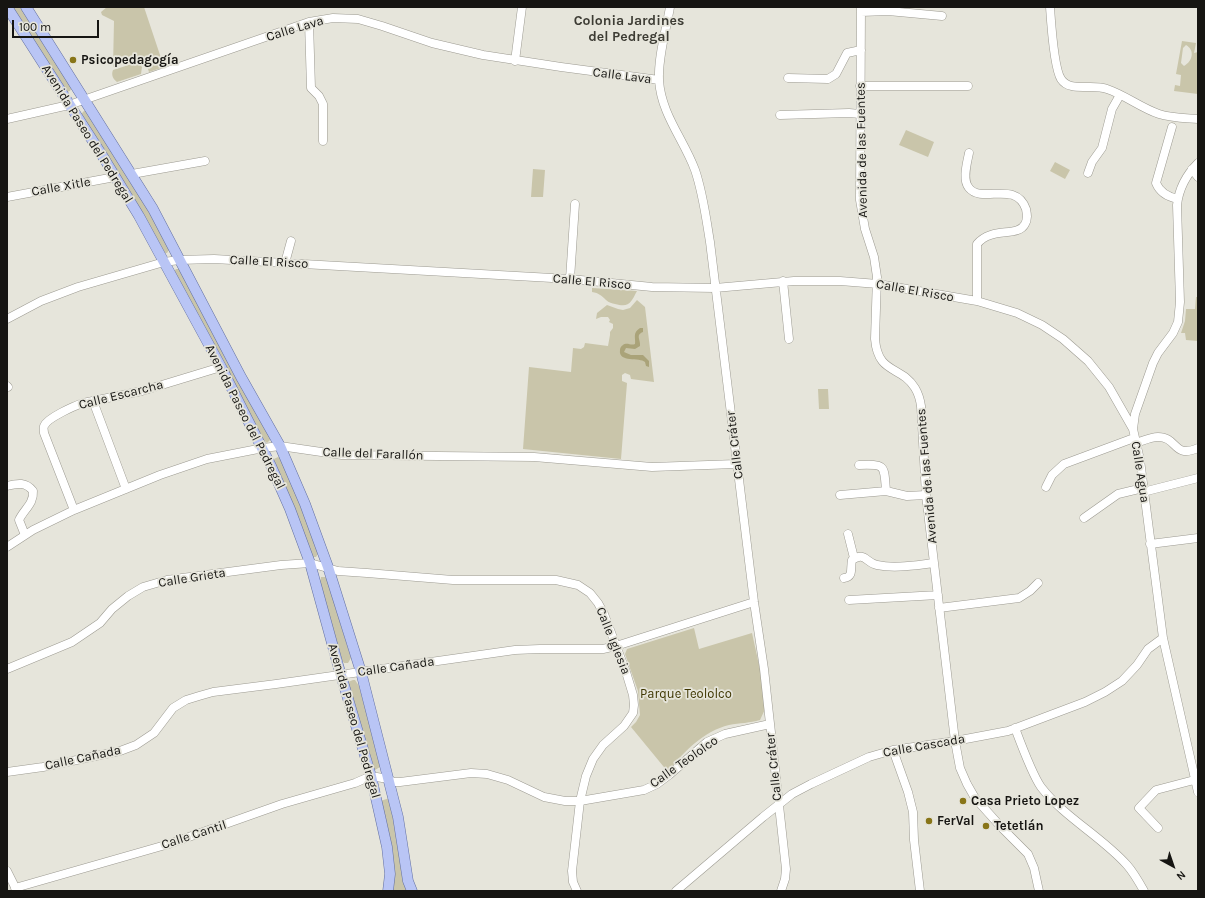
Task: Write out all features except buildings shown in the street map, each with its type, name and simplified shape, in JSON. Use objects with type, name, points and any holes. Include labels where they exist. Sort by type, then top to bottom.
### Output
[{"type":"main road","name":"Avenida Paseo del Pedregal","points":[[7,7],[139,216],[263,448],[290,509],[310,563],[371,776],[387,846],[390,874],[388,891]]},
{"type":"main road","name":"Avenida Paseo del Pedregal","points":[[26,7],[153,209],[241,377],[280,446],[305,504],[328,567],[361,672],[402,837],[408,881],[412,891]]},
{"type":"street","points":[[515,60],[522,7]]},
{"type":"street","name":"Calle Cráter","points":[[670,7],[660,62],[659,80],[663,104],[692,164],[700,188],[710,242],[736,464],[764,669],[786,869],[781,891]]},
{"type":"street","points":[[1050,7],[1055,55],[1058,74],[1061,80],[1069,86],[1101,87],[1158,114],[1169,117],[1198,119]]},
{"type":"street","points":[[861,9],[942,16]]},
{"type":"street","name":"Avenida de las Fuentes","points":[[861,9],[861,210],[864,229],[875,263],[878,284],[875,339],[876,349],[878,357],[883,363],[908,379],[915,387],[919,396],[921,406],[926,495],[955,741],[960,768],[975,798],[1028,854],[1034,868],[1039,891]]},
{"type":"street","name":"Calle Lava","points":[[7,119],[69,105],[309,22],[333,18],[358,19],[432,43],[483,55],[659,80]]},
{"type":"street","points":[[309,22],[311,88],[319,96],[323,104],[323,141]]},
{"type":"street","points":[[788,78],[828,79],[836,74],[847,53],[861,50]]},
{"type":"street","points":[[860,86],[968,86]]},
{"type":"street","points":[[1088,172],[1092,162],[1102,148],[1112,109],[1120,95]]},
{"type":"street","points":[[780,115],[860,114]]},
{"type":"street","points":[[1172,127],[1156,183],[1158,188],[1164,194],[1178,199]]},
{"type":"street","points":[[969,153],[966,169],[966,183],[970,188],[979,194],[1007,193],[1015,196],[1021,201],[1027,215],[1026,222],[1018,230],[988,235],[977,244],[977,302]]},
{"type":"street","points":[[132,174],[205,161]]},
{"type":"street","points":[[1195,166],[1198,177]]},
{"type":"street","name":"Calle Agua","points":[[1195,166],[1182,186],[1176,211],[1180,302],[1178,322],[1173,333],[1158,353],[1153,363],[1135,414],[1133,429],[1140,460],[1163,638],[1198,792]]},
{"type":"street","name":"Calle Xitle","points":[[7,197],[115,177]]},
{"type":"street","points":[[570,279],[575,204]]},
{"type":"street","points":[[286,263],[291,241]]},
{"type":"street","name":"Calle El Risco","points":[[7,318],[41,301],[78,287],[164,262],[179,260],[214,259],[570,279],[652,287],[715,288],[783,281],[823,280],[878,284],[977,302],[1017,313],[1042,325],[1064,339],[1088,361],[1109,387],[1133,429]]},
{"type":"street","points":[[783,281],[789,339]]},
{"type":"street","name":"Calle Escarcha","points":[[74,510],[44,433],[44,426],[54,418],[74,407],[93,401],[142,391],[221,367]]},
{"type":"street","points":[[93,401],[126,489]]},
{"type":"street","points":[[1046,487],[1052,475],[1064,464],[1135,441],[1158,437],[1170,442],[1182,452],[1188,452],[1198,448]]},
{"type":"street","name":"Calle del Farallón","points":[[7,548],[25,536],[74,510],[126,489],[207,459],[280,446],[342,455],[534,457],[652,467],[736,464]]},
{"type":"street","points":[[860,465],[877,465],[881,467],[884,470],[886,490]]},
{"type":"street","points":[[1084,518],[1118,494],[1198,478]]},
{"type":"street","points":[[7,486],[21,483],[26,484],[33,491],[34,497],[22,513],[19,520],[25,536]]},
{"type":"street","points":[[840,495],[886,490],[907,496],[926,495]]},
{"type":"street","points":[[848,534],[854,558]]},
{"type":"street","points":[[1150,544],[1198,538]]},
{"type":"street","points":[[844,578],[848,578],[852,571],[851,563],[854,558],[860,556],[865,557],[874,565],[887,567],[934,563]]},
{"type":"street","name":"Calle Grieta","points":[[7,669],[72,642],[100,623],[112,609],[128,596],[143,588],[167,580],[281,565],[310,563],[328,567]]},
{"type":"street","name":"Calle Iglesia","points":[[328,567],[338,571],[453,580],[556,580],[578,585],[590,593],[598,603],[604,614],[628,678],[634,705],[633,712],[624,726],[603,746],[594,759],[586,776],[580,801],[572,871],[576,891]]},
{"type":"street","points":[[939,608],[1019,598],[1030,591],[1038,583]]},
{"type":"street","points":[[849,600],[938,594]]},
{"type":"street","name":"Calle Cañada","points":[[7,772],[43,767],[120,751],[136,745],[154,733],[173,708],[186,700],[213,692],[515,650],[603,649],[754,602]]},
{"type":"street","name":"Calle Cascada","points":[[676,891],[792,794],[838,770],[893,750],[955,741],[1015,728],[1078,705],[1106,692],[1122,681],[1137,665],[1148,649],[1163,638]]},
{"type":"street","name":"Calle Teololco","points":[[371,776],[388,779],[394,782],[400,782],[470,773],[487,774],[508,780],[544,797],[565,801],[580,801],[644,790],[657,784],[669,775],[707,742],[725,734],[770,724]]},
{"type":"street","points":[[1015,728],[1040,786],[1064,810],[1114,852],[1128,866],[1144,891]]},
{"type":"street","points":[[893,750],[908,792],[913,812],[920,891]]},
{"type":"street","name":"Calle Cantil","points":[[16,889],[169,844],[282,804],[355,783],[371,776]]},
{"type":"street","points":[[1158,828],[1139,808],[1156,790],[1196,779]]},
{"type":"street","points":[[7,871],[16,889]]},
{"type":"green space","points":[[12,7],[22,7],[72,87],[70,91],[67,92]]},
{"type":"green space","points":[[107,7],[144,7],[164,67],[149,72],[144,57],[113,67],[114,21],[102,15],[101,12]]},
{"type":"green space","points":[[1182,41],[1196,43],[1194,53],[1198,52],[1198,94],[1174,91],[1175,85],[1180,86],[1181,75],[1176,74]],"holes":[[[1186,45],[1189,47],[1192,56],[1184,66],[1181,63],[1183,48]]]},
{"type":"green space","points":[[138,62],[142,67],[141,74],[117,82],[113,78],[113,70]]},
{"type":"green space","points":[[84,111],[87,111],[150,211],[169,250],[167,253],[165,253],[81,114]]},
{"type":"green space","points":[[906,130],[934,142],[928,157],[899,145]]},
{"type":"green space","points":[[1055,162],[1070,170],[1065,179],[1050,171]]},
{"type":"green space","points":[[533,169],[545,170],[543,197],[531,197]]},
{"type":"green space","points":[[176,269],[181,269],[271,439],[267,443],[261,438],[174,271]]},
{"type":"green space","points":[[592,288],[637,291],[627,305],[620,305],[609,302],[597,293],[592,292]]},
{"type":"green space","points":[[1196,297],[1198,297],[1198,341],[1186,340],[1185,333],[1181,333],[1185,321],[1186,309],[1195,309]]},
{"type":"green space","points":[[637,300],[645,307],[654,382],[631,379],[630,375],[625,373],[622,375],[622,381],[627,383],[621,459],[523,449],[529,367],[571,372],[573,348],[581,349],[584,347],[585,343],[608,346],[613,324],[609,322],[610,320],[608,317],[596,319],[597,313],[607,305],[623,310],[630,308]]},
{"type":"green space","points":[[818,389],[828,389],[829,409],[819,409]]},
{"type":"green space","points":[[278,457],[281,458],[301,502],[318,554],[316,557],[312,557],[274,464],[274,459]]},
{"type":"green space","points":[[321,577],[325,577],[327,579],[351,658],[348,663],[344,663],[342,660],[320,583]]},
{"type":"green space","name":"Parque Teololco","points":[[694,628],[699,649],[752,633],[761,674],[766,707],[760,720],[729,725],[703,737],[680,757],[668,772],[631,727],[640,715],[638,691],[625,654],[627,649]]},
{"type":"green space","points":[[355,680],[359,686],[380,762],[380,767],[375,770],[372,768],[348,685],[348,682]]},
{"type":"green space","points":[[390,798],[407,891],[392,891],[380,801]]},
{"type":"shaded area","points":[[640,328],[643,328],[643,332],[639,335],[640,346],[635,349],[626,348],[624,352],[631,355],[643,355],[649,361],[649,367],[646,366],[645,362],[622,357],[620,354],[622,345],[635,344],[635,334]]},
{"type":"place","name":"Psicopedagogía","points":[[73,60]]},
{"type":"place","name":"Casa Prieto Lopez","points":[[963,801]]},
{"type":"place","name":"FerVal","points":[[929,821]]},
{"type":"place","name":"Tetetlán","points":[[986,826]]},
{"type":"district","name":"Colonia Jardines del Pedregal","points":[[629,30]]}]
